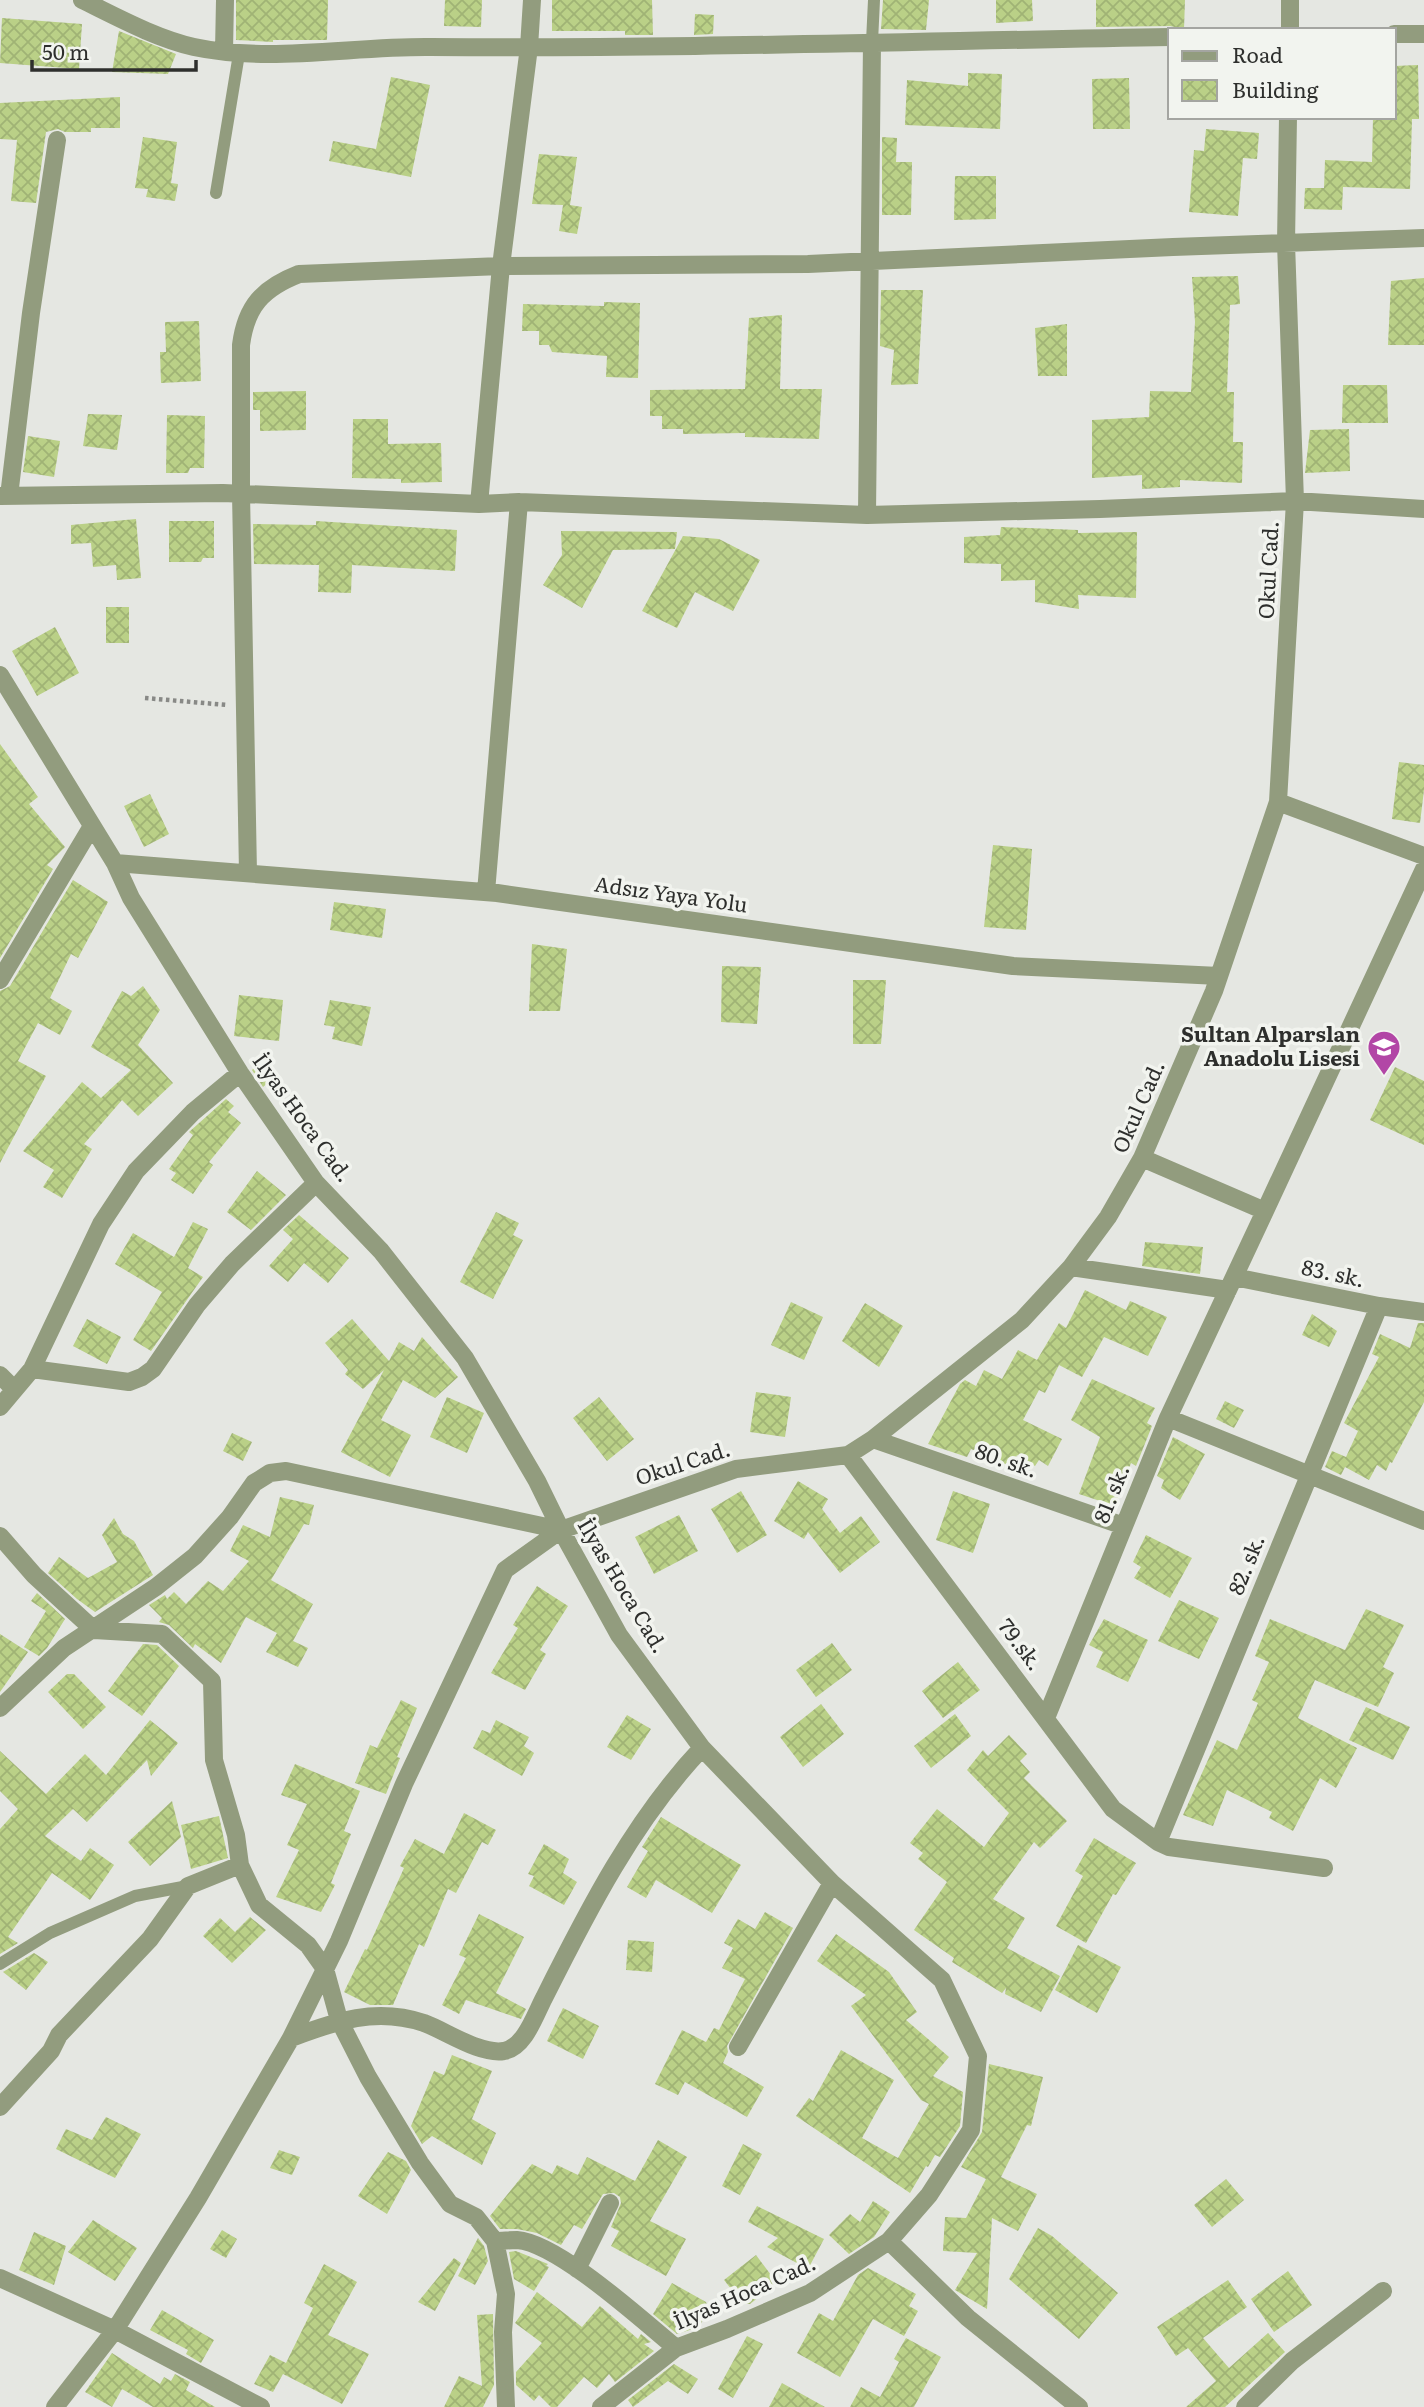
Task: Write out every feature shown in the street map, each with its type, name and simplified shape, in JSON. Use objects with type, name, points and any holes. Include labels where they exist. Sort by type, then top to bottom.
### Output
[{"type":"street","points":[[82,0],[141,28],[191,46],[232,53],[411,46],[529,47],[1168,37]]},
{"type":"street","points":[[225,0],[232,53]]},
{"type":"street","points":[[479,504],[501,266],[529,47],[532,0]]},
{"type":"street","points":[[1290,0],[1290,28]]},
{"type":"street","points":[[1396,34],[1424,34]]},
{"type":"street","points":[[867,514],[872,42]]},
{"type":"street","points":[[57,140],[4,496],[241,493],[479,504],[519,502],[867,514],[1295,501],[1286,243],[1289,119]]},
{"type":"street","points":[[248,873],[241,345],[243,328],[250,311],[260,296],[277,282],[313,271],[501,266],[808,264],[1424,238]]},
{"type":"street","name":"Okul Cad.","points":[[55,2407],[115,2330],[198,2198],[291,2038],[325,1969],[404,1784],[505,1570],[561,1530],[736,1469],[848,1455],[873,1439],[1022,1320],[1071,1267],[1108,1217],[1142,1158],[1219,976],[1278,802],[1295,501],[1424,509]]},
{"type":"street","points":[[486,892],[519,502]]},
{"type":"street","name":"İlyas Hoca Cad.","points":[[0,675],[115,863],[131,898],[240,1073],[316,1183],[381,1251],[465,1358],[537,1480],[561,1530],[619,1635],[702,1748],[832,1883],[942,1980],[978,2056],[971,2130],[929,2195],[889,2241],[810,2293],[676,2348],[601,2407]]},
{"type":"street","points":[[1278,802],[1424,856]]},
{"type":"street","points":[[0,980],[92,826]]},
{"type":"street","name":"Adsız Yaya Yolu","points":[[115,863],[486,892],[1013,966],[1219,976]]},
{"type":"street","name":"81. sk.","points":[[1046,1718],[1168,1418],[1424,869]]},
{"type":"street","points":[[0,1407],[33,1369],[100,1224],[135,1171],[193,1112],[240,1073]]},
{"type":"street","points":[[1142,1158],[1265,1210]]},
{"type":"street","points":[[33,1369],[129,1382],[142,1377],[153,1369],[197,1305],[232,1264],[316,1183]]},
{"type":"street","name":"83. sk.","points":[[1071,1267],[1231,1283],[1424,1312]]},
{"type":"street","name":"82. sk.","points":[[1163,1845],[1379,1306]]},
{"type":"street","points":[[0,1376],[14,1389]]},
{"type":"street","points":[[1168,1418],[1424,1521]]},
{"type":"street","name":"80. sk.","points":[[873,1439],[1124,1526]]},
{"type":"street","name":"79.sk.","points":[[848,1455],[1113,1810],[1163,1845]]},
{"type":"street","points":[[0,1708],[64,1648],[94,1630],[195,1556],[230,1517],[254,1483],[270,1474],[286,1471],[561,1530]]},
{"type":"street","points":[[0,1536],[34,1575],[94,1630],[162,1633],[212,1681],[214,1760],[236,1835],[240,1866],[258,1905],[308,1945],[325,1969],[339,2020],[368,2077],[420,2163],[450,2204],[476,2217],[495,2241],[506,2294],[503,2332],[506,2407]]},
{"type":"street","points":[[291,2038],[339,2020],[362,2016],[410,2019],[497,2051],[515,2046],[531,2023],[589,1907],[648,1815],[681,1770],[702,1748]]},
{"type":"street","points":[[1163,1845],[1324,1868]]},
{"type":"street","points":[[0,2107],[8,2088],[51,2051],[59,2035],[150,1939],[188,1886],[240,1866]]},
{"type":"street","points":[[738,2047],[832,1883]]},
{"type":"street","points":[[576,2269],[610,2203]]},
{"type":"street","points":[[495,2241],[518,2240],[540,2248],[576,2269],[676,2348]]},
{"type":"street","points":[[889,2241],[968,2318],[1079,2407]]},
{"type":"street","points":[[0,2278],[115,2330],[261,2407]]},
{"type":"street","points":[[1245,2407],[1292,2361],[1383,2291]]},
{"type":"lane","points":[[872,42],[874,0]]},
{"type":"lane","points":[[216,193],[232,53]]},
{"type":"lane","points":[[0,1964],[50,1933],[135,1896],[188,1886]]},
{"type":"path","points":[[145,698],[245,706]]},
{"type":"building","points":[[236,0],[328,0],[327,40],[236,40]]},
{"type":"building","points":[[445,0],[482,0],[481,27],[444,26]]},
{"type":"building","points":[[552,0],[652,0],[653,35],[625,35],[625,31],[552,31]]},
{"type":"building","points":[[883,0],[929,0],[926,30],[881,29]]},
{"type":"building","points":[[996,0],[1032,0],[1033,21],[996,23]]},
{"type":"building","points":[[1096,0],[1185,0],[1184,28],[1096,27]]},
{"type":"building","points":[[695,14],[714,15],[713,34],[694,35]]},
{"type":"building","points":[[2,18],[82,24],[79,69],[0,63]]},
{"type":"building","points":[[119,31],[176,54],[168,74],[112,72]]},
{"type":"building","points":[[1418,65],[1419,119],[1412,119],[1410,189],[1343,187],[1342,210],[1304,209],[1305,188],[1324,188],[1325,160],[1372,162],[1373,119],[1396,119],[1396,66]]},
{"type":"building","points":[[968,73],[1002,74],[1000,129],[905,125],[907,80],[968,86]]},
{"type":"building","points":[[391,77],[430,85],[411,177],[329,161],[333,141],[376,149]]},
{"type":"building","points":[[1129,78],[1130,129],[1093,129],[1092,79]]},
{"type":"building","points":[[120,97],[120,128],[91,128],[91,132],[65,132],[58,129],[46,132],[36,203],[11,201],[17,140],[0,139],[0,103]]},
{"type":"building","points":[[1206,129],[1259,133],[1257,159],[1243,158],[1238,216],[1189,212],[1194,150],[1204,151]]},
{"type":"building","points":[[143,137],[177,142],[171,183],[178,184],[175,201],[146,197],[148,189],[135,188]]},
{"type":"building","points":[[882,137],[897,138],[896,162],[912,162],[911,215],[882,215]]},
{"type":"building","points":[[539,154],[577,157],[570,205],[582,207],[577,234],[559,231],[563,205],[532,204]]},
{"type":"building","points":[[955,176],[996,176],[996,219],[954,220]]},
{"type":"building","points":[[1238,276],[1240,304],[1230,305],[1227,392],[1234,392],[1233,442],[1243,442],[1242,483],[1180,480],[1180,487],[1142,489],[1142,475],[1092,478],[1092,420],[1149,417],[1150,391],[1191,392],[1195,322],[1192,277]]},
{"type":"building","points":[[1424,278],[1424,345],[1388,345],[1391,281]]},
{"type":"building","points":[[881,290],[923,290],[918,384],[891,385],[894,350],[880,346]]},
{"type":"building","points":[[604,302],[640,303],[638,378],[606,377],[607,356],[552,352],[549,345],[539,345],[539,331],[522,331],[523,304],[604,306]]},
{"type":"building","points":[[782,315],[780,389],[822,389],[819,439],[745,437],[745,433],[683,434],[683,429],[662,429],[662,416],[650,416],[650,390],[745,389],[749,318]]},
{"type":"building","points":[[199,321],[201,381],[161,383],[160,352],[166,352],[165,322]]},
{"type":"building","points":[[1067,324],[1067,376],[1038,376],[1035,328]]},
{"type":"building","points":[[1343,385],[1387,385],[1388,423],[1342,423]]},
{"type":"building","points":[[306,391],[306,430],[260,431],[260,410],[253,410],[253,392]]},
{"type":"building","points":[[88,414],[122,415],[117,450],[83,446]]},
{"type":"building","points":[[167,415],[205,416],[204,468],[190,468],[188,473],[166,473]]},
{"type":"building","points":[[353,419],[388,419],[388,444],[441,443],[442,482],[401,483],[401,479],[352,478]]},
{"type":"building","points":[[1349,429],[1350,471],[1305,473],[1310,430]]},
{"type":"building","points":[[28,436],[60,441],[54,477],[23,472]]},
{"type":"building","points":[[136,519],[141,578],[117,580],[116,565],[93,567],[91,543],[71,544],[71,525]]},
{"type":"building","points":[[169,521],[214,521],[214,558],[203,558],[201,562],[169,562]]},
{"type":"building","points":[[316,521],[457,530],[455,571],[352,565],[351,593],[318,592],[319,565],[254,564],[253,524],[316,525]]},
{"type":"building","points":[[1001,527],[1078,530],[1078,533],[1137,532],[1136,598],[1078,595],[1079,609],[1035,602],[1035,580],[1001,581],[1001,564],[964,563],[964,537],[1000,535]]},
{"type":"building","points":[[561,531],[677,532],[675,549],[613,550],[582,608],[543,585],[562,555]]},
{"type":"building","points":[[683,536],[719,539],[760,560],[733,611],[695,592],[677,628],[642,611]]},
{"type":"building","points":[[106,607],[129,607],[129,643],[106,643]]},
{"type":"building","points":[[55,627],[79,673],[37,696],[12,651]]},
{"type":"building","points":[[0,744],[38,797],[29,804],[65,847],[47,865],[53,869],[0,958]]},
{"type":"building","points":[[1399,762],[1424,765],[1420,823],[1392,819]]},
{"type":"building","points":[[150,794],[169,834],[144,847],[124,806]]},
{"type":"building","points":[[993,845],[1032,849],[1026,930],[984,927]]},
{"type":"building","points":[[73,880],[108,902],[78,958],[71,954],[50,998],[72,1011],[60,1035],[38,1023],[18,1061],[46,1076],[0,1163],[0,991],[10,986]]},
{"type":"building","points":[[334,902],[386,909],[382,938],[330,930]]},
{"type":"building","points":[[532,944],[567,949],[560,1011],[529,1011]]},
{"type":"building","points":[[722,966],[761,967],[757,1024],[721,1022]]},
{"type":"building","points":[[853,980],[886,980],[881,1044],[853,1044]]},
{"type":"building","points":[[143,986],[160,1010],[138,1045],[173,1083],[138,1116],[122,1100],[84,1144],[92,1149],[62,1198],[43,1187],[54,1170],[23,1151],[82,1082],[101,1098],[131,1070],[91,1047],[122,991],[131,996]]},
{"type":"building","points":[[239,995],[283,1000],[279,1041],[234,1036]]},
{"type":"building","points":[[330,1000],[371,1007],[362,1046],[332,1039],[335,1027],[324,1025]]},
{"type":"building","points":[[264,1059],[277,1075],[263,1087],[252,1070]]},
{"type":"building","points":[[1395,1067],[1424,1081],[1424,1145],[1370,1120]]},
{"type":"building","points":[[226,1099],[234,1106],[228,1112],[241,1123],[209,1162],[213,1165],[193,1194],[171,1180],[176,1173],[169,1169],[193,1135],[189,1132]]},
{"type":"building","points":[[257,1171],[286,1195],[251,1230],[227,1212]]},
{"type":"building","points":[[496,1212],[519,1223],[513,1235],[523,1240],[493,1299],[460,1282]]},
{"type":"building","points":[[299,1215],[349,1258],[328,1283],[304,1263],[288,1282],[269,1266],[293,1239],[283,1230]]},
{"type":"building","points":[[193,1222],[208,1229],[188,1268],[203,1277],[151,1351],[133,1340],[162,1292],[115,1264],[133,1233],[174,1257]]},
{"type":"building","points":[[1145,1242],[1203,1247],[1200,1274],[1142,1266]]},
{"type":"building","points":[[1085,1290],[1126,1310],[1130,1301],[1167,1317],[1148,1356],[1104,1337],[1082,1377],[1059,1365],[1045,1393],[1039,1390],[1023,1420],[1062,1439],[1048,1466],[1039,1460],[1035,1466],[1017,1455],[1012,1467],[971,1449],[967,1457],[928,1444],[960,1384],[965,1380],[976,1386],[984,1370],[1002,1379],[1018,1350],[1037,1360],[1059,1323],[1066,1328]]},
{"type":"building","points":[[791,1302],[823,1317],[804,1360],[771,1345]]},
{"type":"building","points":[[865,1303],[903,1326],[879,1367],[842,1341]]},
{"type":"building","points":[[1312,1314],[1337,1331],[1329,1347],[1302,1335]]},
{"type":"building","points":[[87,1319],[121,1337],[107,1364],[73,1346]]},
{"type":"building","points":[[352,1319],[389,1361],[399,1342],[414,1351],[422,1337],[458,1377],[435,1398],[403,1380],[381,1420],[411,1435],[390,1477],[341,1452],[384,1370],[363,1389],[345,1374],[348,1370],[325,1343]]},
{"type":"building","points":[[1418,1323],[1424,1323],[1424,1402],[1392,1463],[1390,1462],[1386,1471],[1377,1465],[1369,1480],[1345,1467],[1341,1475],[1325,1467],[1332,1451],[1346,1457],[1358,1431],[1344,1423],[1379,1357],[1372,1354],[1380,1334],[1410,1348]]},
{"type":"building","points":[[1092,1379],[1155,1408],[1147,1423],[1152,1426],[1136,1466],[1131,1463],[1115,1506],[1079,1494],[1100,1437],[1071,1420]]},
{"type":"building","points":[[756,1392],[791,1397],[785,1437],[750,1432]]},
{"type":"building","points":[[447,1397],[484,1413],[467,1453],[430,1437]]},
{"type":"building","points":[[599,1397],[634,1439],[607,1461],[573,1418]]},
{"type":"building","points":[[1225,1401],[1244,1410],[1234,1428],[1216,1419]]},
{"type":"building","points":[[232,1433],[252,1442],[243,1461],[223,1451]]},
{"type":"building","points":[[1173,1437],[1205,1454],[1180,1500],[1161,1488],[1164,1480],[1157,1476]]},
{"type":"building","points":[[798,1481],[828,1499],[822,1509],[840,1533],[861,1516],[880,1542],[840,1573],[808,1532],[804,1539],[774,1521]]},
{"type":"building","points":[[741,1491],[767,1535],[737,1553],[711,1509]]},
{"type":"building","points":[[953,1491],[990,1504],[973,1553],[936,1540]]},
{"type":"building","points":[[280,1497],[314,1505],[309,1525],[304,1524],[271,1580],[313,1604],[293,1641],[308,1648],[298,1667],[266,1652],[277,1633],[246,1617],[221,1663],[195,1644],[193,1648],[169,1625],[159,1622],[162,1618],[149,1605],[165,1595],[167,1599],[174,1592],[186,1604],[208,1581],[223,1591],[249,1561],[230,1551],[243,1525],[270,1537]]},
{"type":"building","points":[[679,1515],[698,1551],[654,1574],[635,1537]]},
{"type":"building","points":[[114,1518],[123,1534],[134,1541],[153,1575],[95,1612],[48,1573],[59,1557],[88,1578],[117,1562],[102,1535]]},
{"type":"building","points":[[1146,1535],[1192,1558],[1170,1598],[1134,1578],[1141,1567],[1133,1562]]},
{"type":"building","points":[[537,1586],[568,1606],[540,1650],[546,1654],[525,1690],[491,1673],[518,1628],[513,1625]]},
{"type":"building","points":[[37,1593],[65,1619],[39,1656],[24,1647],[46,1611],[31,1601]]},
{"type":"building","points":[[1179,1600],[1219,1618],[1199,1659],[1158,1641]]},
{"type":"building","points":[[1366,1609],[1404,1625],[1383,1667],[1394,1673],[1378,1707],[1315,1680],[1298,1718],[1357,1748],[1336,1788],[1320,1778],[1293,1831],[1269,1818],[1272,1812],[1227,1790],[1213,1826],[1183,1815],[1217,1740],[1237,1750],[1258,1703],[1252,1700],[1269,1662],[1255,1656],[1270,1619],[1345,1650]]},
{"type":"building","points":[[1104,1619],[1148,1640],[1128,1682],[1096,1667],[1103,1652],[1089,1645]]},
{"type":"building","points":[[0,1634],[28,1652],[0,1692]]},
{"type":"building","points":[[832,1643],[852,1670],[816,1697],[796,1670]]},
{"type":"building","points":[[143,1644],[157,1645],[179,1666],[142,1716],[108,1691]]},
{"type":"building","points":[[958,1662],[980,1690],[943,1718],[922,1691]]},
{"type":"building","points":[[67,1674],[74,1674],[106,1707],[83,1729],[48,1692]]},
{"type":"building","points":[[401,1700],[417,1708],[397,1757],[400,1758],[386,1794],[355,1783],[370,1745],[377,1748]]},
{"type":"building","points":[[821,1704],[844,1734],[803,1767],[780,1737]]},
{"type":"building","points":[[1366,1707],[1410,1727],[1393,1760],[1349,1740]]},
{"type":"building","points":[[955,1714],[971,1736],[931,1768],[914,1746]]},
{"type":"building","points":[[627,1715],[651,1729],[631,1760],[607,1747]]},
{"type":"building","points":[[150,1720],[178,1743],[151,1776],[147,1760],[87,1822],[73,1809],[45,1836],[81,1861],[90,1848],[114,1865],[90,1900],[52,1873],[8,1937],[18,1943],[0,1954],[0,1829],[18,1809],[0,1791],[0,1751],[46,1794],[85,1754],[106,1775]]},
{"type":"building","points":[[496,1720],[529,1737],[524,1746],[534,1753],[522,1776],[473,1748],[482,1730],[490,1733]]},
{"type":"building","points":[[1009,1735],[1027,1754],[1020,1761],[1030,1772],[1024,1778],[1067,1821],[1040,1848],[1034,1842],[993,1899],[1025,1918],[1007,1948],[1060,1976],[1041,2012],[1005,1994],[1006,1988],[1002,1993],[952,1962],[954,1958],[914,1930],[947,1882],[918,1859],[923,1853],[910,1843],[937,1809],[984,1847],[1009,1813],[967,1770],[983,1750],[988,1756]]},
{"type":"building","points":[[295,1764],[360,1791],[344,1831],[351,1834],[331,1883],[335,1885],[321,1912],[276,1897],[299,1850],[287,1845],[307,1804],[281,1795]]},
{"type":"building","points":[[172,1801],[181,1837],[150,1866],[128,1842]]},
{"type":"building","points":[[464,1813],[496,1830],[488,1845],[482,1842],[456,1893],[448,1889],[424,1947],[419,1944],[393,2005],[370,2005],[344,1992],[365,1949],[367,1950],[404,1868],[400,1866],[415,1839],[444,1854]]},
{"type":"building","points":[[219,1816],[228,1858],[191,1869],[181,1825]]},
{"type":"building","points":[[661,1817],[741,1865],[712,1913],[656,1880],[646,1898],[627,1887],[648,1851],[642,1847]]},
{"type":"building","points":[[1094,1838],[1136,1863],[1116,1895],[1113,1894],[1086,1943],[1056,1926],[1083,1876],[1075,1871]]},
{"type":"building","points":[[544,1844],[569,1859],[563,1873],[577,1882],[564,1905],[529,1886],[534,1876],[528,1874]]},
{"type":"building","points":[[765,1912],[793,1928],[727,2046],[728,2052],[723,2063],[764,2087],[747,2117],[685,2082],[678,2095],[655,2084],[682,2030],[706,2042],[714,2028],[719,2030],[745,1979],[722,1968],[733,1948],[724,1943],[738,1919],[755,1929]]},
{"type":"building","points":[[479,1914],[524,1937],[496,1993],[526,2009],[521,2019],[466,2000],[459,2014],[442,2005],[466,1958],[459,1955]]},
{"type":"building","points":[[250,1917],[266,1930],[232,1963],[203,1936],[220,1918],[235,1932]]},
{"type":"building","points":[[836,1934],[889,1972],[917,2012],[906,2020],[949,2057],[933,2076],[963,2092],[960,2126],[940,2157],[935,2155],[928,2167],[926,2166],[910,2193],[796,2116],[809,2098],[813,2101],[841,2050],[894,2080],[862,2138],[898,2158],[929,2104],[921,2100],[851,2006],[866,1995],[817,1961]]},
{"type":"building","points":[[628,1940],[654,1942],[652,1972],[626,1970]]},
{"type":"building","points":[[1078,1945],[1121,1967],[1097,2013],[1055,1990]]},
{"type":"building","points":[[34,1953],[48,1962],[26,1990],[3,1972]]},
{"type":"building","points":[[563,2008],[599,2026],[583,2059],[547,2041]]},
{"type":"building","points":[[452,2055],[492,2071],[472,2119],[496,2133],[482,2165],[432,2136],[422,2144],[411,2126],[434,2071],[444,2075]]},
{"type":"building","points":[[989,2064],[1043,2077],[1031,2126],[1027,2125],[1001,2177],[1037,2194],[1018,2231],[992,2218],[987,2309],[955,2290],[977,2253],[943,2251],[945,2217],[966,2218],[986,2179],[961,2167],[982,2132]]},
{"type":"building","points":[[106,2117],[141,2134],[115,2178],[56,2149],[66,2129],[92,2140]]},
{"type":"building","points":[[658,2140],[687,2157],[650,2221],[686,2239],[666,2276],[611,2246],[619,2231],[611,2227],[621,2203],[620,2197],[614,2193],[603,2194],[582,2229],[574,2225],[561,2245],[537,2233],[500,2229],[490,2216],[532,2164],[552,2174],[557,2165],[578,2175],[587,2157],[635,2181]]},
{"type":"building","points":[[743,2144],[762,2154],[740,2195],[722,2186]]},
{"type":"building","points":[[279,2150],[300,2157],[292,2175],[270,2168]]},
{"type":"building","points":[[388,2152],[406,2161],[411,2170],[387,2214],[358,2196]]},
{"type":"building","points":[[1226,2179],[1244,2200],[1212,2227],[1194,2205]]},
{"type":"building","points":[[873,2201],[890,2212],[874,2237],[849,2254],[829,2235],[850,2214],[860,2222]]},
{"type":"building","points":[[757,2206],[824,2239],[808,2269],[767,2247],[778,2238],[748,2222]]},
{"type":"building","points":[[93,2220],[137,2248],[115,2281],[68,2252]]},
{"type":"building","points":[[1038,2228],[1052,2236],[1118,2293],[1079,2339],[1009,2279]]},
{"type":"building","points":[[222,2230],[237,2239],[226,2258],[210,2249]]},
{"type":"building","points":[[34,2232],[66,2246],[54,2285],[19,2270]]},
{"type":"building","points":[[478,2238],[484,2246],[488,2261],[475,2285],[458,2276]]},
{"type":"building","points":[[516,2251],[548,2264],[546,2266],[549,2267],[534,2291],[514,2279],[509,2252]]},
{"type":"building","points":[[756,2255],[777,2283],[750,2304],[743,2304],[724,2280]]},
{"type":"building","points":[[454,2258],[461,2263],[435,2311],[418,2302]]},
{"type":"building","points":[[324,2264],[357,2282],[328,2335],[369,2354],[342,2404],[283,2374],[273,2392],[254,2384],[270,2355],[286,2363],[313,2308],[304,2303]]},
{"type":"building","points":[[868,2268],[916,2294],[909,2306],[918,2311],[904,2336],[873,2319],[840,2377],[797,2353],[819,2313],[833,2321],[858,2275]]},
{"type":"building","points":[[1288,2271],[1312,2305],[1274,2332],[1251,2299]]},
{"type":"building","points":[[1228,2280],[1247,2307],[1203,2338],[1229,2368],[1268,2333],[1285,2352],[1225,2407],[1186,2407],[1216,2381],[1188,2348],[1176,2356],[1157,2327]]},
{"type":"building","points":[[672,2283],[706,2302],[709,2310],[699,2327],[677,2334],[653,2314]]},
{"type":"building","points":[[537,2292],[582,2327],[600,2306],[638,2339],[641,2334],[651,2342],[644,2344],[654,2351],[615,2382],[609,2374],[597,2388],[584,2377],[557,2407],[551,2407],[539,2395],[534,2401],[516,2385],[516,2372],[542,2343],[515,2323]]},
{"type":"building","points":[[162,2310],[214,2340],[201,2363],[186,2354],[188,2350],[150,2330]]},
{"type":"building","points":[[493,2314],[494,2385],[483,2407],[444,2407],[459,2376],[482,2386],[477,2315]]},
{"type":"building","points":[[747,2336],[763,2344],[733,2398],[718,2389]]},
{"type":"building","points":[[906,2338],[941,2357],[914,2407],[850,2407],[861,2387],[880,2397],[899,2362],[894,2359]]},
{"type":"building","points":[[112,2353],[160,2384],[164,2377],[171,2381],[175,2374],[190,2382],[186,2390],[215,2407],[153,2407],[122,2389],[112,2407],[85,2392]]},
{"type":"building","points":[[674,2364],[698,2379],[688,2394],[668,2381],[633,2407],[628,2400]]},
{"type":"building","points":[[782,2383],[825,2407],[769,2407]]},
{"type":"place","name":"Sultan Alparslan Anadolu Lisesi","points":[[1384,1077]]}]
